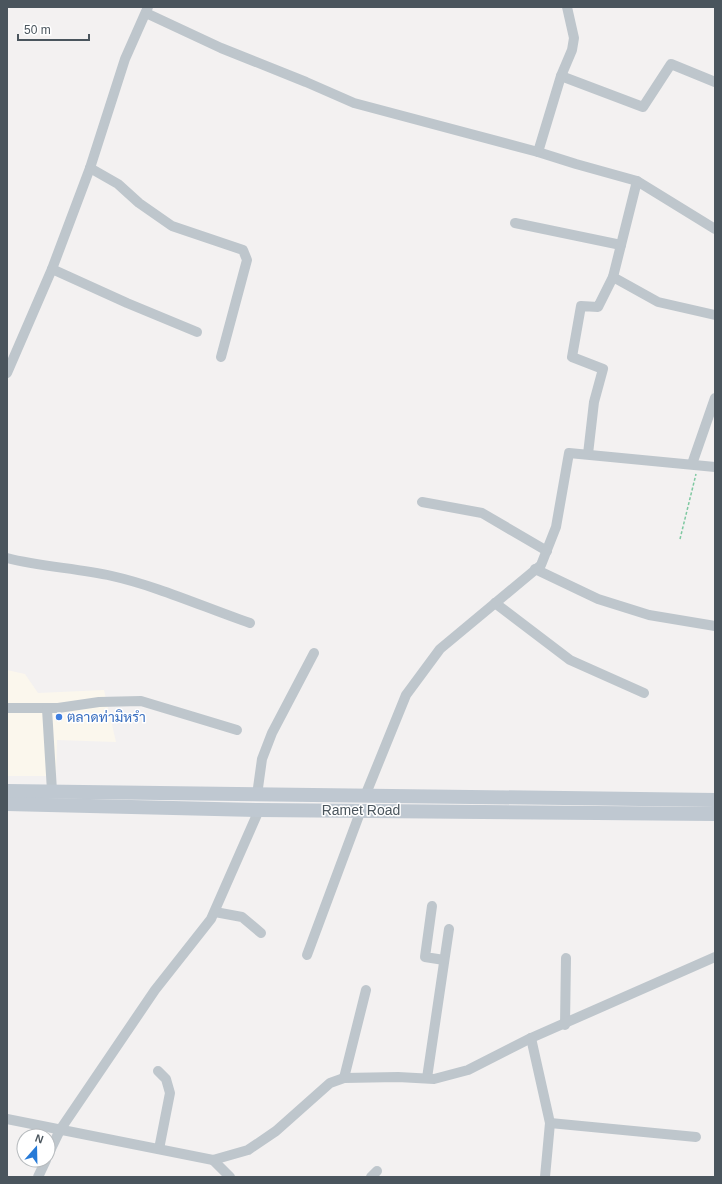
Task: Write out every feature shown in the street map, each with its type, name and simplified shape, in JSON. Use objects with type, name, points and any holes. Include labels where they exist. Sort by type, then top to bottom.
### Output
[{"type":"main road","name":"Ramet Road","points":[[7,791],[715,800]]},
{"type":"main road","name":"Ramet Road","points":[[7,804],[259,810],[715,814]]},
{"type":"street","points":[[538,152],[561,76],[572,50],[574,38],[567,7]]},
{"type":"street","points":[[7,372],[52,269],[90,168],[125,59],[147,10],[221,48],[354,103],[538,152],[637,181],[715,229]]},
{"type":"street","points":[[561,76],[643,107],[670,64],[715,82]]},
{"type":"street","points":[[90,168],[118,184],[157,216],[172,226],[244,250],[247,260],[221,357]]},
{"type":"street","points":[[588,454],[594,402],[603,369],[572,357],[581,306],[598,307],[613,277],[637,181]]},
{"type":"street","points":[[515,223],[621,245]]},
{"type":"street","points":[[52,269],[134,306],[197,332]]},
{"type":"street","points":[[613,277],[658,302],[715,315]]},
{"type":"street","points":[[695,464],[715,398]]},
{"type":"street","points":[[365,796],[406,695],[440,649],[541,564],[556,527],[569,453],[715,467]]},
{"type":"street","points":[[422,502],[482,513],[547,551]]},
{"type":"street","points":[[7,558],[114,576],[144,585],[250,623]]},
{"type":"street","points":[[535,569],[598,600],[649,615],[715,626]]},
{"type":"street","points":[[495,603],[570,660],[644,693]]},
{"type":"street","points":[[257,794],[262,759],[272,733],[314,653]]},
{"type":"street","points":[[7,708],[47,708],[98,702],[141,701],[237,730]]},
{"type":"street","points":[[47,708],[52,792]]},
{"type":"street","points":[[56,1138],[60,1130],[155,990],[211,920],[259,810]]},
{"type":"street","points":[[307,955],[360,810]]},
{"type":"street","points":[[432,906],[426,957],[444,960]]},
{"type":"street","points":[[215,912],[242,917],[261,933]]},
{"type":"street","points":[[427,1078],[449,929]]},
{"type":"street","points":[[7,1119],[213,1160],[248,1150],[276,1131],[330,1083],[344,1078],[434,1079],[468,1070],[531,1038],[565,1025],[582,1015],[715,957]]},
{"type":"street","points":[[565,1025],[566,958]]},
{"type":"street","points":[[344,1078],[366,990]]},
{"type":"street","points":[[531,1038],[550,1123],[545,1177]]},
{"type":"street","points":[[158,1071],[166,1079],[170,1093],[159,1149]]},
{"type":"street","points":[[550,1123],[696,1137]]},
{"type":"street","points":[[213,1160],[226,1175]]},
{"type":"path","points":[[680,539],[695,464]]},
{"type":"shaded area","name":"ตลาดท่ามิหรำ","points":[[7,670],[25,674],[38,693],[104,690],[116,742],[57,740],[56,776],[7,776]]},
{"type":"place","name":"ตลาดท่ามิหรำ","points":[[59,717]]}]
